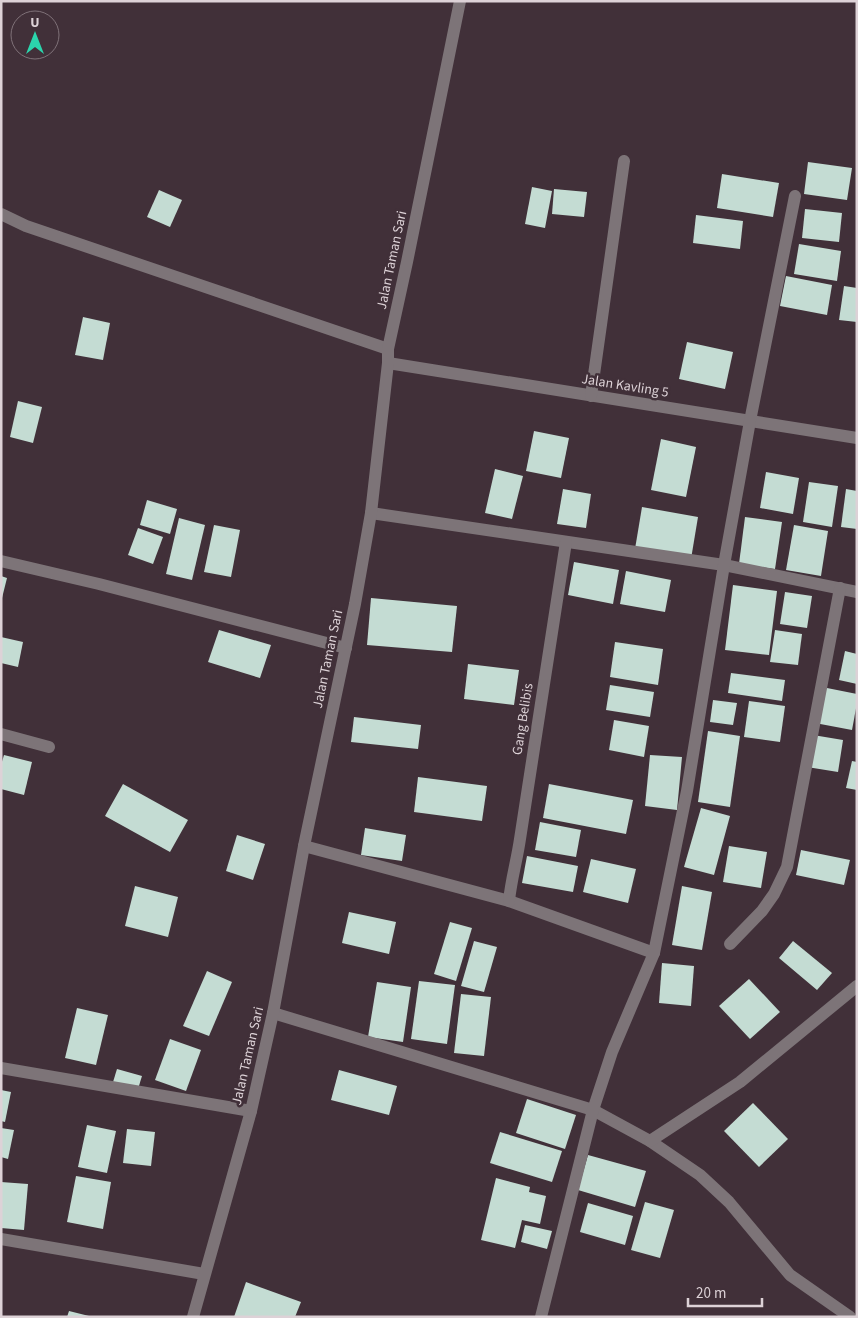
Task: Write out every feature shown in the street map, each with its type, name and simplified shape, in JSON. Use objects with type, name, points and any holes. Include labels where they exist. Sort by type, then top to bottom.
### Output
[{"type":"street","name":"Jalan Taman Sari","points":[[193,1317],[251,1111],[273,1013],[304,846],[355,604],[371,513],[388,349],[460,1]]},
{"type":"street","points":[[591,396],[624,161]]},
{"type":"street","points":[[540,1317],[594,1110],[612,1052],[654,953],[688,791],[724,565],[750,421],[795,196]]},
{"type":"street","points":[[1,214],[26,226],[388,349]]},
{"type":"street","name":"Jalan Kavling 5","points":[[388,363],[857,438]]},
{"type":"street","points":[[371,513],[724,565],[857,592]]},
{"type":"street","name":"Gang Belibis","points":[[509,901],[566,542]]},
{"type":"street","points":[[1,561],[99,584],[346,648]]},
{"type":"street","points":[[730,944],[762,911],[774,894],[787,867],[840,588]]},
{"type":"street","points":[[1,734],[49,747]]},
{"type":"street","points":[[304,846],[509,901],[654,953]]},
{"type":"street","points":[[650,1141],[740,1082],[857,986]]},
{"type":"street","points":[[273,1013],[594,1110],[650,1141],[700,1175],[729,1202],[790,1275],[850,1317]]},
{"type":"street","points":[[1,1068],[251,1111]]},
{"type":"street","points":[[1,1239],[204,1274]]},
{"type":"building","points":[[808,162],[852,168],[847,200],[804,194]]},
{"type":"building","points":[[722,174],[779,183],[773,217],[717,208]]},
{"type":"building","points":[[532,187],[552,191],[545,228],[525,224]]},
{"type":"building","points":[[554,189],[587,192],[584,217],[552,214]]},
{"type":"building","points":[[159,190],[182,200],[170,227],[147,217]]},
{"type":"building","points":[[805,209],[842,213],[839,242],[802,238]]},
{"type":"building","points":[[696,215],[743,221],[740,249],[693,243]]},
{"type":"building","points":[[799,244],[841,251],[837,281],[794,274]]},
{"type":"building","points":[[786,276],[832,285],[827,315],[780,306]]},
{"type":"building","points":[[844,286],[857,288],[857,322],[839,320]]},
{"type":"building","points":[[83,317],[110,323],[103,360],[75,355]]},
{"type":"building","points":[[687,342],[733,352],[725,389],[679,379]]},
{"type":"building","points":[[18,401],[42,407],[33,443],[10,437]]},
{"type":"building","points":[[534,431],[569,438],[561,478],[526,471]]},
{"type":"building","points":[[661,439],[696,447],[686,497],[651,490]]},
{"type":"building","points":[[495,469],[523,476],[512,519],[485,513]]},
{"type":"building","points":[[766,472],[799,478],[793,514],[760,508]]},
{"type":"building","points":[[809,482],[838,486],[832,527],[803,522]]},
{"type":"building","points":[[563,489],[591,494],[586,528],[557,524]]},
{"type":"building","points":[[846,489],[857,491],[857,529],[841,527]]},
{"type":"building","points":[[147,500],[177,509],[170,534],[140,525]]},
{"type":"building","points":[[642,507],[698,517],[691,559],[635,549]]},
{"type":"building","points":[[745,517],[782,522],[775,569],[739,564]]},
{"type":"building","points":[[179,518],[205,525],[192,580],[166,574]]},
{"type":"building","points":[[214,525],[240,530],[231,577],[204,572]]},
{"type":"building","points":[[794,525],[828,531],[821,576],[786,570]]},
{"type":"building","points":[[138,528],[163,537],[153,564],[128,555]]},
{"type":"building","points":[[574,562],[619,570],[613,604],[568,595]]},
{"type":"building","points":[[626,571],[671,580],[665,612],[620,604]]},
{"type":"building","points":[[1,576],[7,578],[2,598],[1,598]]},
{"type":"building","points":[[733,585],[777,591],[769,655],[725,650]]},
{"type":"building","points":[[785,592],[812,596],[807,628],[780,624]]},
{"type":"building","points":[[371,598],[457,606],[452,652],[367,645]]},
{"type":"building","points":[[219,630],[271,645],[260,678],[208,662]]},
{"type":"building","points":[[775,630],[802,634],[798,665],[770,662]]},
{"type":"building","points":[[1,637],[23,642],[18,667],[1,663]]},
{"type":"building","points":[[615,642],[663,649],[658,685],[610,677]]},
{"type":"building","points":[[845,651],[857,654],[857,684],[839,680]]},
{"type":"building","points":[[468,664],[519,670],[514,705],[464,699]]},
{"type":"building","points":[[731,673],[785,680],[782,701],[728,693]]},
{"type":"building","points":[[610,685],[654,692],[650,717],[606,710]]},
{"type":"building","points":[[822,687],[857,694],[852,730],[815,723]]},
{"type":"building","points":[[713,700],[737,703],[733,725],[710,722]]},
{"type":"building","points":[[749,701],[785,706],[780,742],[744,737]]},
{"type":"building","points":[[354,717],[421,725],[418,749],[351,742]]},
{"type":"building","points":[[614,720],[649,726],[644,757],[609,750]]},
{"type":"building","points":[[708,731],[740,736],[730,807],[698,802]]},
{"type":"building","points":[[813,735],[843,740],[838,772],[807,767]]},
{"type":"building","points":[[4,755],[32,762],[24,795],[1,789],[1,765]]},
{"type":"building","points":[[650,755],[682,757],[677,810],[645,806]]},
{"type":"building","points":[[852,761],[857,762],[857,790],[846,788]]},
{"type":"building","points":[[418,777],[487,786],[482,821],[414,812]]},
{"type":"building","points":[[123,784],[188,820],[170,852],[105,816]]},
{"type":"building","points":[[549,784],[633,800],[626,834],[543,818]]},
{"type":"building","points":[[701,808],[730,816],[714,875],[684,867]]},
{"type":"building","points":[[540,822],[581,830],[576,857],[535,850]]},
{"type":"building","points":[[365,828],[406,835],[402,861],[361,855]]},
{"type":"building","points":[[237,835],[265,844],[253,880],[226,871]]},
{"type":"building","points":[[729,846],[767,852],[761,888],[723,882]]},
{"type":"building","points":[[801,850],[850,860],[844,885],[796,875]]},
{"type":"building","points":[[527,856],[578,866],[573,892],[522,883]]},
{"type":"building","points":[[591,859],[636,869],[628,903],[583,892]]},
{"type":"building","points":[[135,886],[178,897],[168,937],[125,926]]},
{"type":"building","points":[[682,886],[712,892],[702,950],[672,945]]},
{"type":"building","points":[[349,912],[396,922],[389,954],[342,943]]},
{"type":"building","points":[[450,922],[472,928],[456,981],[434,974]]},
{"type":"building","points":[[474,941],[497,947],[484,992],[461,986]]},
{"type":"building","points":[[793,941],[832,973],[817,990],[779,958]]},
{"type":"building","points":[[662,963],[694,966],[691,1006],[659,1003]]},
{"type":"building","points":[[207,971],[232,982],[209,1036],[183,1026]]},
{"type":"building","points":[[749,979],[780,1012],[750,1039],[719,1006]]},
{"type":"building","points":[[419,981],[455,985],[447,1044],[411,1039]]},
{"type":"building","points":[[377,982],[411,987],[403,1042],[368,1037]]},
{"type":"building","points":[[461,994],[491,997],[484,1056],[454,1053]]},
{"type":"building","points":[[77,1008],[108,1015],[96,1065],[65,1058]]},
{"type":"building","points":[[170,1039],[201,1050],[186,1091],[155,1080]]},
{"type":"building","points":[[117,1069],[142,1076],[138,1089],[113,1082]]},
{"type":"building","points":[[339,1070],[397,1086],[389,1115],[331,1100]]},
{"type":"building","points":[[1,1090],[11,1092],[5,1122],[1,1121]]},
{"type":"building","points":[[527,1099],[576,1115],[565,1149],[516,1133]]},
{"type":"building","points":[[753,1103],[788,1139],[759,1167],[724,1131]]},
{"type":"building","points":[[87,1125],[116,1131],[107,1173],[78,1167]]},
{"type":"building","points":[[1,1128],[14,1130],[8,1159],[1,1157]]},
{"type":"building","points":[[127,1129],[155,1132],[151,1166],[123,1163]]},
{"type":"building","points":[[500,1132],[562,1151],[552,1182],[490,1163]]},
{"type":"building","points":[[588,1155],[646,1171],[635,1207],[578,1190]]},
{"type":"building","points":[[76,1176],[111,1182],[103,1229],[67,1222]]},
{"type":"building","points":[[496,1178],[530,1187],[529,1192],[546,1196],[540,1224],[522,1220],[515,1248],[481,1240]]},
{"type":"building","points":[[1,1182],[28,1184],[24,1230],[1,1228]]},
{"type":"building","points":[[645,1202],[674,1210],[660,1258],[631,1250]]},
{"type":"building","points":[[588,1203],[633,1216],[625,1245],[580,1232]]},
{"type":"building","points":[[525,1225],[552,1231],[547,1249],[521,1242]]},
{"type":"building","points":[[246,1282],[301,1302],[295,1317],[234,1317]]},
{"type":"building","points":[[69,1311],[89,1316],[89,1317],[67,1317]]}]
